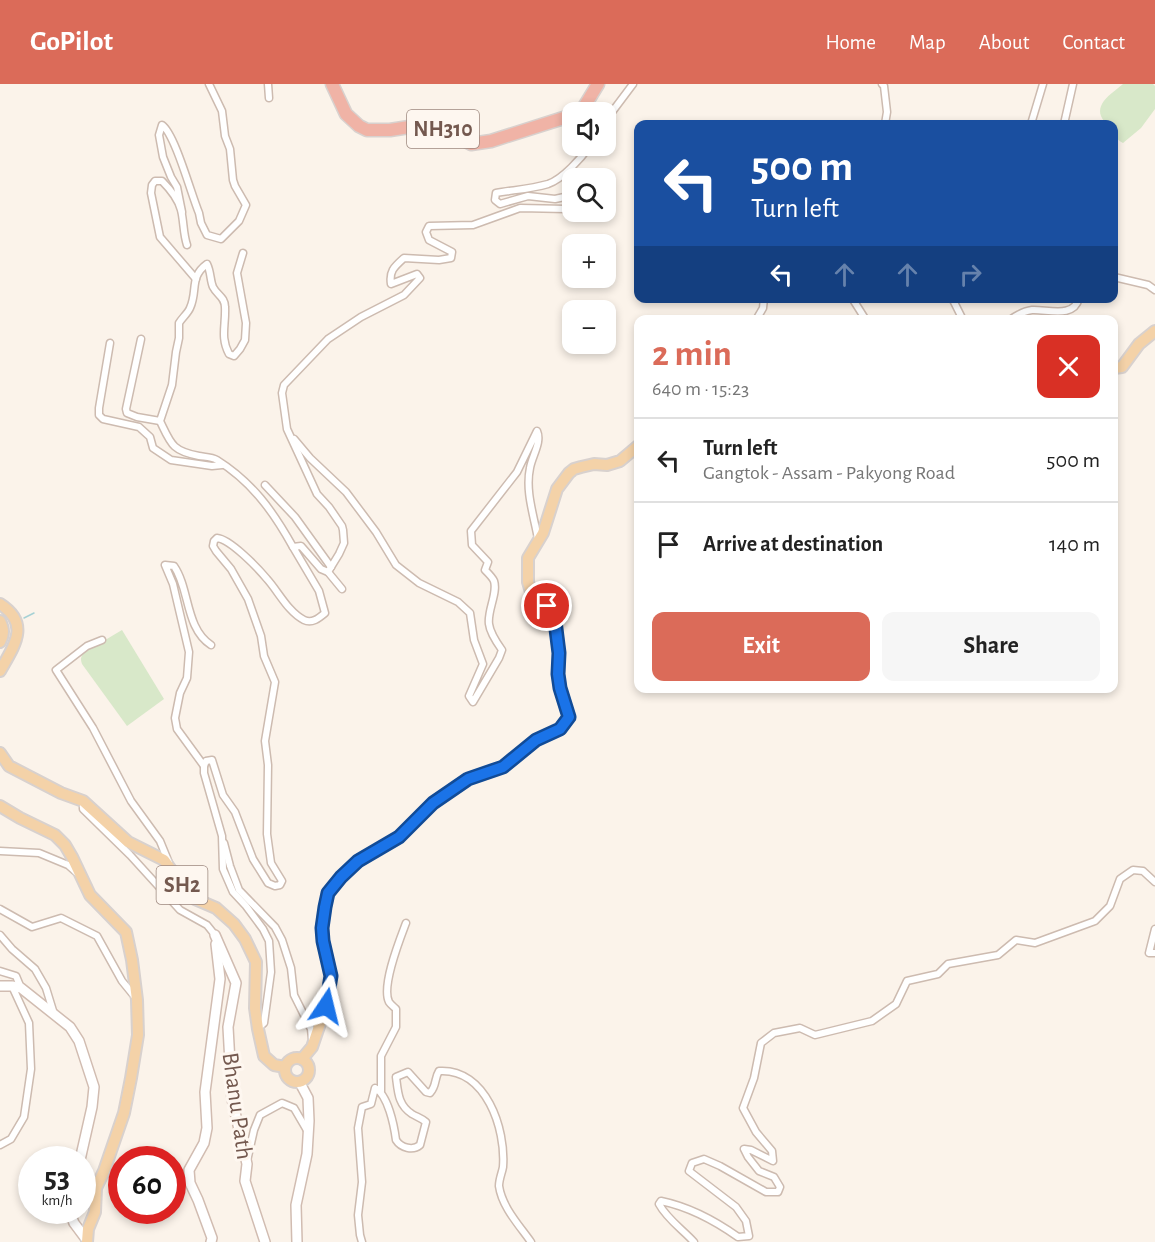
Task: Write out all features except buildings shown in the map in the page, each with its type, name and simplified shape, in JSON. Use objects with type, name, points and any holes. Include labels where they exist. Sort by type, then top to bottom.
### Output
[{"type":"highway","name":"NH310","points":[[332,84],[346,114],[358,126],[367,130],[390,130],[422,125],[441,127],[471,144],[491,141],[562,118]]},
{"type":"highway","points":[[587,102],[598,84]]},
{"type":"main road","points":[[1118,367],[1122,366],[1139,344],[1155,331]]},
{"type":"main road","points":[[302,1059],[312,1047],[326,1006],[331,976],[323,935],[328,893],[358,861],[399,837],[433,803],[468,779],[503,767],[536,740],[560,729],[569,717],[560,688],[555,621],[547,606],[531,592],[528,582],[528,558],[543,533],[557,489],[569,473],[581,467],[594,464],[607,465],[620,461],[634,449]]},
{"type":"main road","points":[[0,603],[15,617],[18,633],[14,647],[0,671]]},
{"type":"main road","points":[[0,621],[4,628],[0,642]]},
{"type":"main road","name":"SH2","points":[[0,753],[9,766],[61,793],[83,801],[128,842],[164,860],[174,878],[195,899],[216,909],[234,924],[245,939],[256,962],[255,1008],[264,1056],[274,1065],[285,1067],[288,1078],[300,1083]]},
{"type":"main road","points":[[0,806],[55,835],[66,845],[90,895],[126,932],[132,960],[138,1035],[124,1113],[104,1172],[96,1188],[95,1212],[88,1229],[87,1241]]},
{"type":"main road","points":[[285,1067],[292,1059],[302,1059]]},
{"type":"main road","points":[[300,1083],[308,1077],[309,1072],[302,1059]]},
{"type":"street","points":[[187,244],[177,187],[163,156],[159,135],[162,125],[166,127],[173,141],[207,235],[221,239],[239,221],[246,205],[233,180],[230,149],[225,136],[222,111],[209,84]]},
{"type":"street","points":[[268,84],[270,98]]},
{"type":"street","points":[[616,107],[633,84]]},
{"type":"street","points":[[882,84],[887,112],[886,120]]},
{"type":"street","points":[[1032,120],[1043,84]]},
{"type":"street","points":[[1065,120],[1073,84]]},
{"type":"street","points":[[569,168],[581,156]]},
{"type":"street","points":[[562,176],[550,184],[496,193],[495,200],[500,204],[528,196],[555,199],[562,198]]},
{"type":"street","points":[[182,212],[170,188],[162,181],[155,181],[152,185],[152,193],[160,237],[196,279]]},
{"type":"street","points":[[329,570],[344,543],[342,526],[317,494],[286,429],[282,393],[284,385],[328,339],[361,317],[404,295],[420,278],[417,274],[391,284],[390,276],[394,267],[404,258],[439,260],[451,258],[452,252],[429,240],[426,232],[429,226],[473,225],[520,208],[562,209]]},
{"type":"street","points":[[243,254],[237,273],[246,322],[245,340],[234,356],[228,354],[224,344],[224,299],[213,286],[207,264],[199,269],[191,307],[178,323],[179,338],[172,385],[160,421],[170,443],[185,453],[216,459],[238,475],[272,511],[319,591],[325,613],[317,620],[305,620],[293,611],[267,578],[239,551],[222,538],[214,541],[213,546],[231,569],[248,599],[261,636],[264,656],[275,682],[264,741],[268,765],[267,834],[272,863],[282,881],[280,885],[274,886],[268,883],[253,859],[235,812],[223,795],[212,760],[206,761],[204,773],[239,890],[275,927],[282,939],[291,968],[294,995],[311,1029],[312,1047]]},
{"type":"street","points":[[1118,279],[1148,285],[1155,290]]},
{"type":"street","points":[[1018,315],[1034,310],[1061,312],[1074,308],[1078,303]]},
{"type":"street","points":[[141,339],[126,409],[127,413],[132,416],[160,421]]},
{"type":"street","points":[[110,343],[99,415],[103,419],[139,427],[150,437],[153,448],[171,460],[212,466],[222,465]]},
{"type":"street","points":[[286,429],[310,458],[346,492],[376,532],[396,565],[419,583],[458,602],[470,613],[474,640],[483,664],[469,696],[473,702],[502,650],[489,624],[494,581],[485,570],[488,562],[472,545],[471,531],[517,472],[537,431],[539,434],[530,467],[528,486],[538,540]]},
{"type":"street","points":[[266,485],[295,517],[342,589]]},
{"type":"street","points":[[293,547],[301,546],[321,569],[329,570]]},
{"type":"street","points":[[204,766],[177,729],[175,718],[180,693],[187,678],[189,652],[173,584],[165,565],[174,566],[178,571],[194,622],[199,632],[211,645]]},
{"type":"street","points":[[102,640],[87,646],[56,670],[93,728],[131,801],[160,841],[172,871]]},
{"type":"street","points":[[83,801],[83,809],[130,855],[180,910],[207,925],[215,935],[220,979],[205,1092],[207,1128],[204,1143],[189,1170],[190,1183],[212,1242]]},
{"type":"street","points":[[222,836],[223,869],[233,892],[263,929],[269,941],[271,972],[264,1023],[258,1029]]},
{"type":"street","points":[[0,851],[39,853],[68,866],[80,876]]},
{"type":"street","points":[[694,1242],[664,1213],[659,1204],[661,1201],[680,1205],[717,1222],[738,1237],[749,1236],[746,1221],[736,1207],[689,1171],[692,1163],[704,1160],[720,1166],[766,1192],[778,1192],[780,1187],[774,1177],[759,1171],[744,1149],[773,1161],[772,1151],[756,1132],[743,1108],[754,1078],[760,1043],[774,1033],[800,1028],[815,1035],[872,1021],[896,1004],[907,981],[938,974],[948,964],[998,955],[1016,940],[1035,943],[1095,921],[1110,906],[1120,879],[1133,870],[1143,871],[1155,882]]},
{"type":"street","points":[[0,909],[32,927],[61,918],[97,936],[122,981],[137,1000]]},
{"type":"street","points":[[406,923],[392,960],[387,992],[389,1002],[396,1009],[396,1028],[381,1056],[381,1091],[387,1103],[396,1140],[399,1144],[411,1149],[418,1147],[426,1122],[404,1107],[399,1098],[396,1077],[408,1072],[430,1094],[435,1088],[439,1071],[447,1070],[474,1083],[487,1098],[501,1132],[502,1167],[499,1184],[503,1197],[531,1242]]},
{"type":"street","points":[[269,941],[275,927]]},
{"type":"street","points":[[1155,929],[1149,953],[1155,953]]},
{"type":"street","points":[[0,935],[35,969],[46,988],[54,1014]]},
{"type":"street","name":"Bhanu Path","points":[[215,935],[236,983],[228,1027],[232,1099],[247,1164],[245,1181],[265,1242]]},
{"type":"street","points":[[0,971],[16,976],[16,987],[29,1023],[31,1069],[24,1117],[10,1139],[0,1145]]},
{"type":"street","points":[[0,986],[16,987],[70,1027],[79,1041],[94,1087],[83,1146]]},
{"type":"street","points":[[297,1242],[296,1205],[307,1154],[308,1132],[308,1098],[300,1083]]},
{"type":"street","points":[[362,1242],[358,1215],[362,1182],[358,1128],[362,1107],[371,1104],[375,1088],[381,1091]]},
{"type":"street","points":[[247,1164],[260,1115],[282,1103],[294,1108],[308,1132]]},
{"type":"street","points":[[75,1224],[87,1241]]},
{"type":"green space","points":[[1123,84],[1153,84],[1155,86],[1155,109],[1141,128],[1123,143],[1118,139],[1118,120],[1104,120],[1101,117],[1101,106]]},
{"type":"green space","points":[[122,630],[164,699],[127,726],[81,660],[85,652]]},
{"type":"waterway","points":[[24,618],[34,613]]},
{"type":"route","points":[[326,1006],[331,976],[322,928],[328,893],[341,877],[358,861],[399,837],[433,803],[468,779],[503,767],[536,740],[560,729],[569,717],[560,688],[555,621],[547,606]]}]
